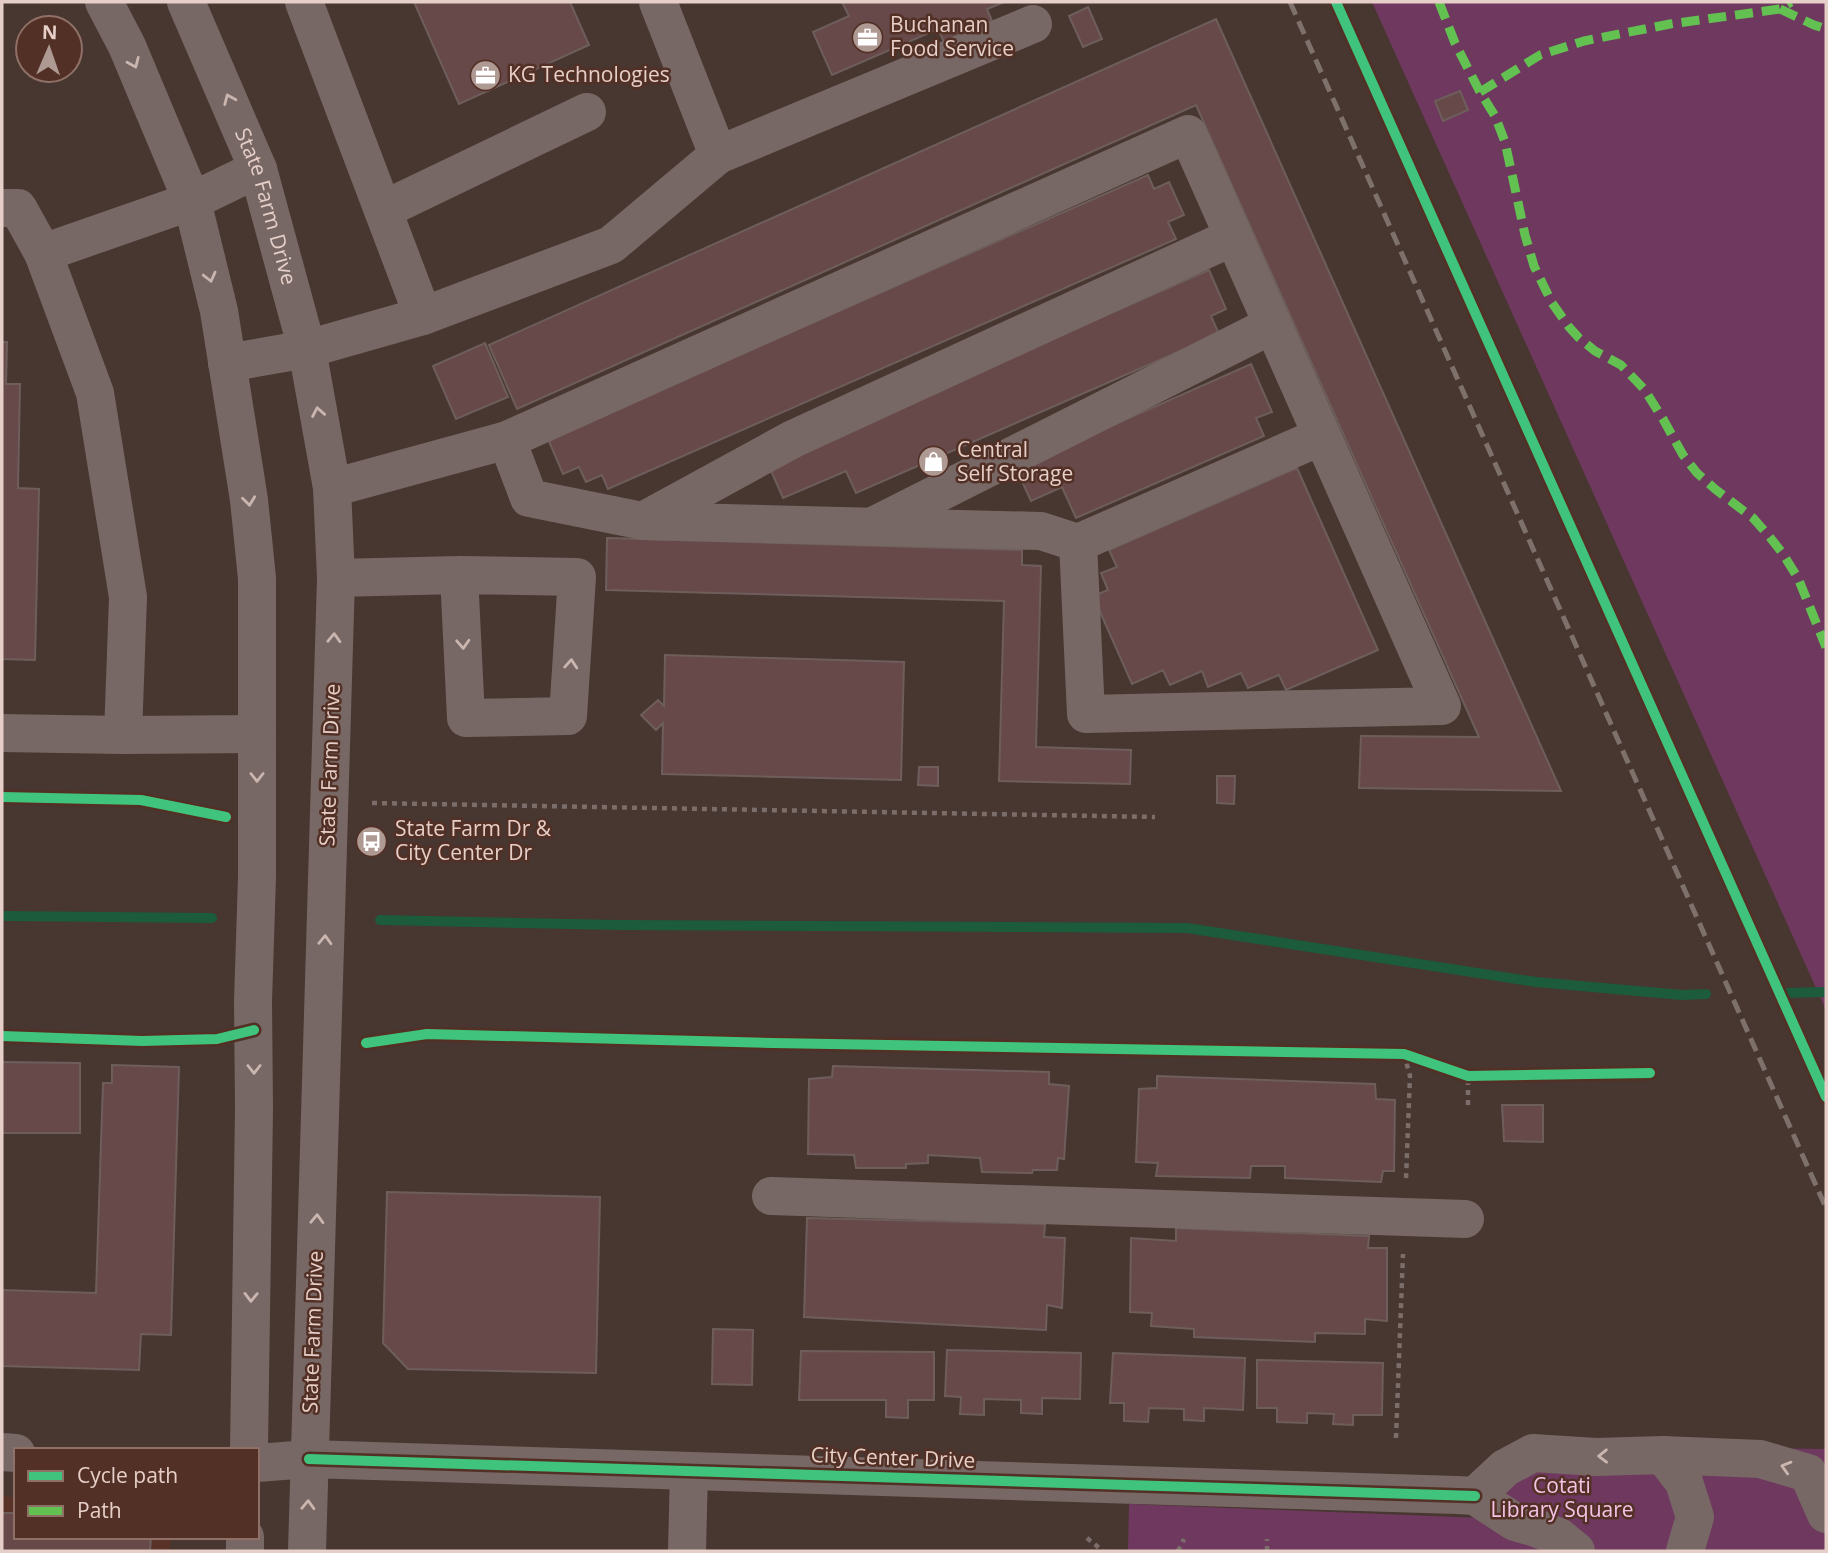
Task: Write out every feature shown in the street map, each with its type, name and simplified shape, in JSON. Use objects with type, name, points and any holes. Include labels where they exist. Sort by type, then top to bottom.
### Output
[{"type":"street","points":[[104,2],[127,46],[192,201],[219,311],[249,500],[257,578],[257,877],[253,1001],[249,1448]]},
{"type":"street","name":"State Farm Drive","points":[[187,2],[258,169],[307,349],[332,488],[336,578],[307,1551]]},
{"type":"street","points":[[304,2],[423,316]]},
{"type":"street","points":[[658,2],[718,155]]},
{"type":"street","points":[[227,363],[307,349],[423,316],[611,245],[718,155],[1033,24]]},
{"type":"street","points":[[383,211],[587,112]]},
{"type":"street","points":[[332,488],[507,440],[1188,134],[1442,706],[1086,714],[1078,543]]},
{"type":"street","points":[[43,253],[192,201],[258,169]]},
{"type":"street","points":[[2,208],[18,208],[43,253],[95,393],[128,597],[123,735]]},
{"type":"street","points":[[643,521],[793,439],[1233,237]]},
{"type":"street","points":[[874,526],[1272,325]]},
{"type":"street","points":[[507,440],[529,498],[643,521],[1041,531],[1078,543],[1322,436]]},
{"type":"street","points":[[336,578],[459,575],[577,577],[568,716],[466,718],[459,575]]},
{"type":"street","points":[[2,733],[257,734]]},
{"type":"street","points":[[771,1196],[1465,1219]]},
{"type":"street","points":[[1576,1551],[1559,1537],[1515,1522],[1475,1496],[1504,1468],[1533,1453],[1596,1457],[1663,1455],[1760,1459],[1808,1473],[1826,1514]]},
{"type":"street","points":[[1663,1455],[1684,1482],[1695,1517],[1685,1551]]},
{"type":"street","name":"City Center Drive","points":[[259,1463],[309,1459],[1475,1496]]},
{"type":"street","points":[[687,1551],[690,1471]]},
{"type":"path","points":[[372,803],[1155,817]]},
{"type":"path","points":[[1390,1054],[1404,1054],[1417,1059]]},
{"type":"path","points":[[1455,1071],[1468,1076],[1482,1075]]},
{"type":"path","points":[[1468,1076],[1468,1105]]},
{"type":"path","points":[[1087,1538],[1103,1551]]},
{"type":"path","points":[[1178,1551],[1184,1539]]},
{"type":"path","points":[[1267,1539],[1267,1551]]},
{"type":"shaded area","points":[[2,1496],[14,1498],[14,1539],[171,1539],[170,1551],[2,1551]]},
{"type":"green space","points":[[1372,2],[1826,2],[1826,1010]]},
{"type":"green space","name":"Cotati Library Square","points":[[1515,1445],[1826,1449],[1826,1551],[1128,1551],[1129,1504],[1482,1518]]},
{"type":"building","name":"KG Technologies","points":[[414,2],[570,2],[589,45],[459,104]]},
{"type":"building","name":"Buchanan Food Service","points":[[842,2],[1004,2],[987,9],[992,21],[944,42],[938,29],[832,75],[813,32],[849,16]]},
{"type":"building","points":[[1088,7],[1102,39],[1083,47],[1069,16]]},
{"type":"building","points":[[1216,19],[1561,791],[1359,788],[1361,736],[1479,737],[1196,105],[517,409],[489,345]]},
{"type":"building","points":[[1460,91],[1468,110],[1443,121],[1435,101]]},
{"type":"building","points":[[1148,175],[1154,189],[1169,182],[1184,215],[1168,222],[1176,239],[608,489],[602,475],[586,482],[579,467],[563,474],[548,439]]},
{"type":"building","points":[[1209,270],[1226,309],[1211,316],[1219,334],[856,493],[846,471],[783,498],[768,464]]},
{"type":"building","points":[[2,342],[7,342],[6,384],[20,384],[18,488],[39,489],[35,660],[2,659]]},
{"type":"building","points":[[485,343],[508,397],[456,419],[433,366]]},
{"type":"building","points":[[1251,364],[1272,412],[1256,418],[1264,436],[1076,518],[1062,487],[1031,501],[1016,468]]},
{"type":"building","points":[[1297,468],[1378,650],[1286,690],[1279,675],[1248,688],[1241,673],[1208,687],[1202,671],[1170,685],[1163,670],[1132,684],[1093,596],[1108,590],[1101,573],[1117,567],[1109,550]]},
{"type":"building","points":[[607,538],[1022,550],[1022,565],[1041,566],[1036,747],[1131,750],[1130,784],[999,781],[1004,601],[606,590]]},
{"type":"building","points":[[665,655],[904,662],[901,780],[662,774],[663,723],[656,730],[641,715],[658,700],[664,706]]},
{"type":"building","points":[[919,767],[938,767],[938,786],[918,785]]},
{"type":"building","points":[[1217,776],[1235,776],[1234,804],[1217,803]]},
{"type":"building","points":[[2,1062],[80,1063],[80,1133],[2,1133]]},
{"type":"building","points":[[112,1065],[179,1067],[171,1335],[141,1334],[139,1370],[2,1366],[2,1290],[96,1293],[103,1083],[112,1083]]},
{"type":"building","points":[[833,1066],[1049,1072],[1049,1084],[1069,1086],[1064,1159],[1058,1158],[1057,1170],[1033,1170],[1032,1173],[982,1172],[980,1158],[928,1155],[928,1163],[906,1164],[906,1168],[856,1168],[854,1155],[808,1154],[809,1079],[832,1077]]},
{"type":"building","points":[[1157,1076],[1375,1084],[1376,1099],[1395,1100],[1394,1171],[1383,1171],[1381,1182],[1285,1178],[1285,1166],[1251,1166],[1250,1178],[1156,1176],[1158,1163],[1136,1162],[1139,1089],[1157,1088]]},
{"type":"building","points":[[1502,1105],[1543,1105],[1543,1142],[1504,1141]]},
{"type":"building","points":[[387,1192],[600,1197],[596,1373],[408,1369],[383,1343]]},
{"type":"building","points":[[807,1218],[1045,1224],[1044,1237],[1065,1238],[1062,1308],[1047,1305],[1046,1330],[804,1317]]},
{"type":"building","points":[[1176,1228],[1369,1236],[1368,1248],[1387,1248],[1387,1321],[1365,1319],[1365,1334],[1315,1333],[1315,1342],[1194,1337],[1194,1329],[1151,1326],[1152,1313],[1130,1312],[1131,1238],[1176,1241]]},
{"type":"building","points":[[713,1329],[753,1330],[752,1385],[712,1384]]},
{"type":"building","points":[[947,1350],[1081,1353],[1080,1399],[1042,1398],[1042,1414],[1021,1413],[1021,1400],[984,1399],[984,1415],[960,1414],[961,1397],[945,1396]]},
{"type":"building","points":[[801,1351],[934,1352],[934,1400],[908,1400],[908,1418],[886,1417],[886,1400],[799,1400]]},
{"type":"building","points":[[1113,1353],[1245,1358],[1243,1410],[1204,1408],[1204,1421],[1184,1420],[1184,1409],[1149,1408],[1148,1422],[1124,1421],[1124,1403],[1110,1403]]},
{"type":"building","points":[[1257,1360],[1383,1363],[1382,1415],[1353,1415],[1353,1425],[1333,1424],[1334,1414],[1307,1413],[1307,1423],[1277,1422],[1277,1408],[1257,1408]]},
{"type":"building","points":[[2,1513],[14,1513],[14,1539],[151,1539],[150,1551],[2,1551]]},
{"type":"waterway","points":[[2,916],[212,918]]},
{"type":"waterway","points":[[380,920],[618,925],[1187,928],[1536,982],[1682,995],[1706,994]]},
{"type":"waterway","points":[[1784,993],[1826,992]]},
{"type":"railway","points":[[1290,2],[1826,1208]]},
{"type":"marked path","points":[[1439,2],[1455,43],[1495,116],[1505,142],[1534,266],[1552,303],[1579,338],[1595,351],[1621,365],[1644,389],[1683,455],[1697,473],[1753,518],[1769,536],[1798,578],[1826,647]]},
{"type":"marked path","points":[[1480,92],[1540,55],[1584,41],[1670,24],[1780,9],[1791,2]]},
{"type":"marked path","points":[[1780,9],[1826,29]]},
{"type":"cycle path","points":[[1336,2],[1826,1097]]},
{"type":"cycle path","points":[[2,797],[141,800],[226,817]]},
{"type":"cycle path","points":[[2,1036],[142,1041],[217,1039],[254,1030]]},
{"type":"cycle path","points":[[366,1043],[427,1034],[1404,1054],[1468,1076],[1650,1073]]},
{"type":"cycle path","points":[[309,1459],[1475,1496]]},
{"type":"place","name":"Buchanan Food Service","points":[[867,37]]},
{"type":"place","name":"KG Technologies","points":[[485,75]]},
{"type":"place","name":"Central Self Storage","points":[[934,462]]},
{"type":"place","name":"State Farm Dr & City Center Dr","points":[[372,841]]}]
